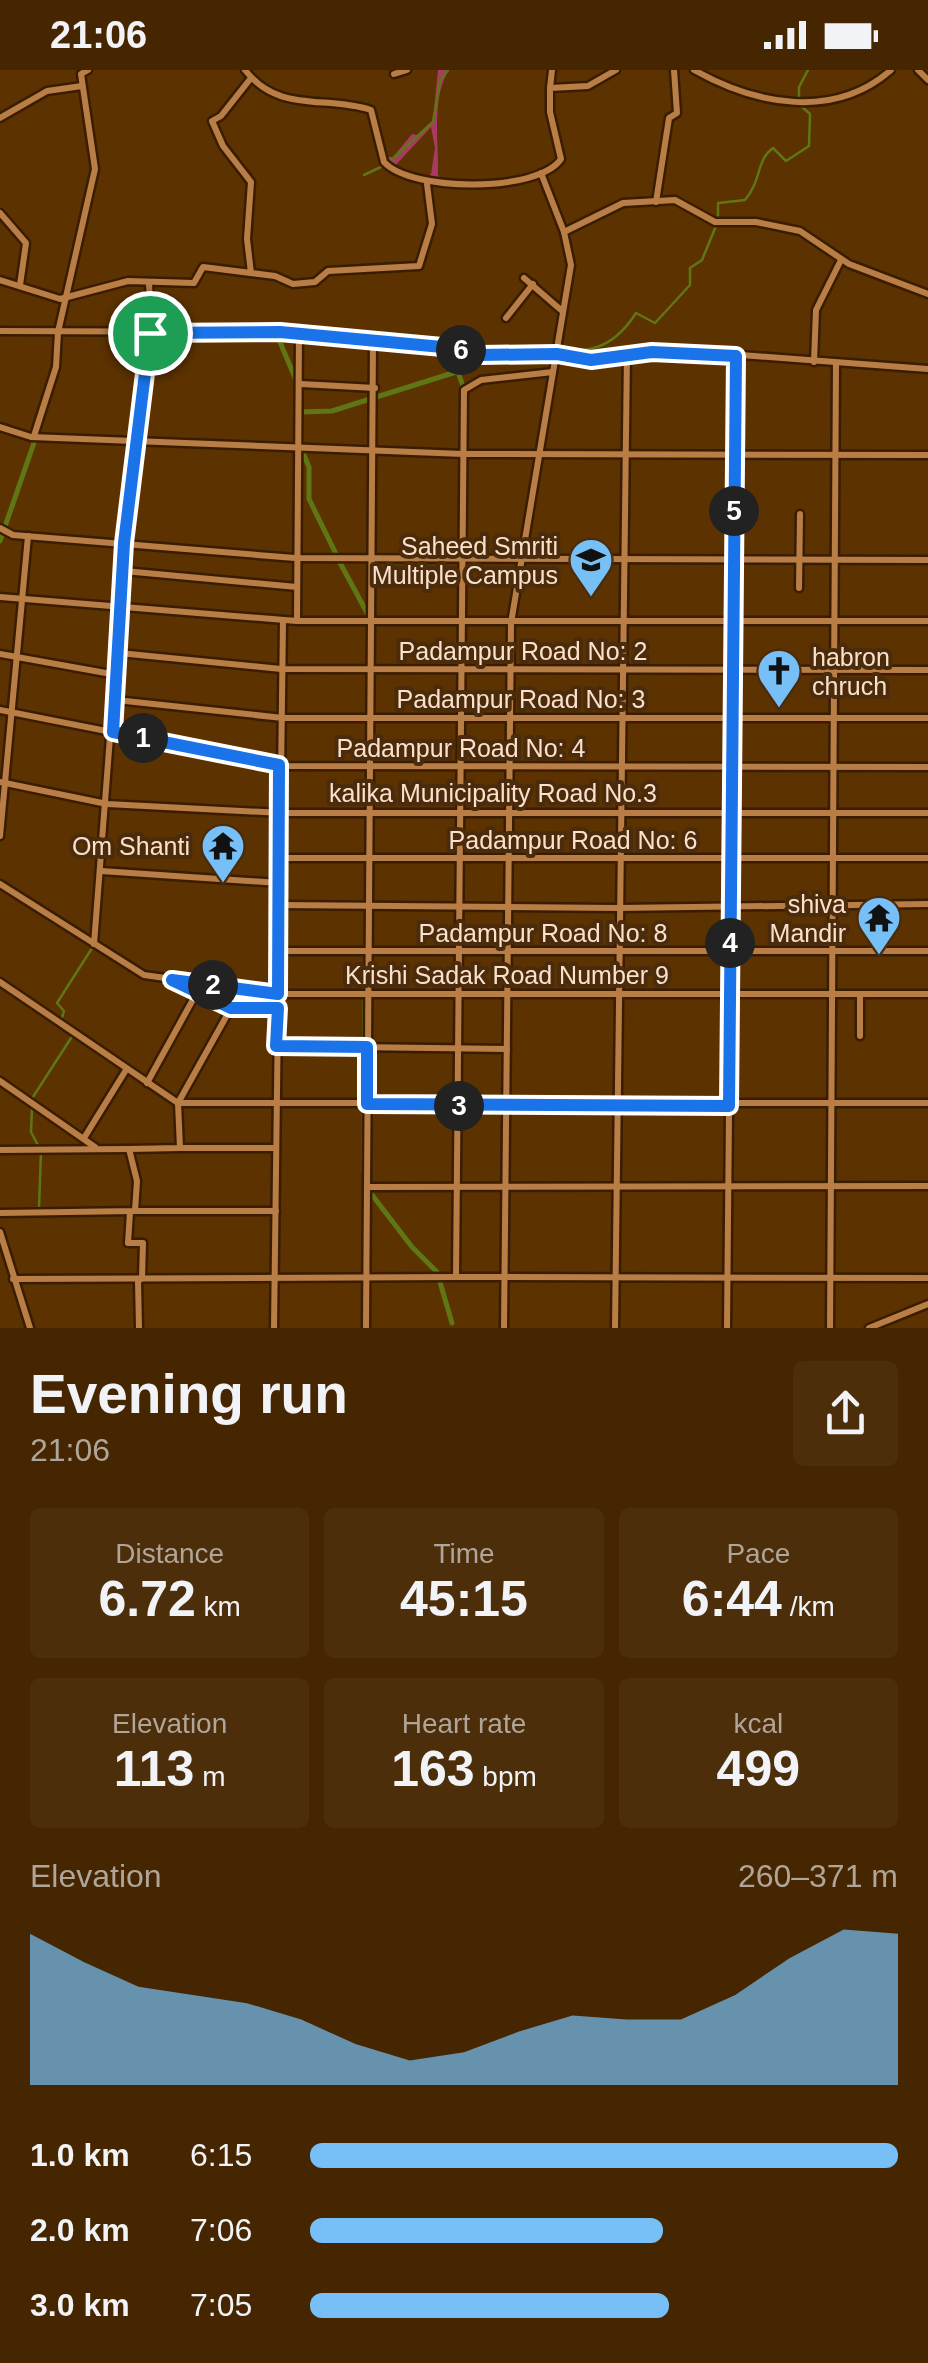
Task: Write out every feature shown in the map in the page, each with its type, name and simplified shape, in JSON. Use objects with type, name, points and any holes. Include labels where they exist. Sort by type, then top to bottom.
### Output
[{"type":"street","points":[[36,436],[56,367],[58,332],[95,169],[81,74],[88,70]]},
{"type":"street","points":[[245,70],[289,102],[340,102],[371,110],[384,162],[427,184],[526,181],[561,159],[550,112],[552,70]]},
{"type":"street","points":[[394,74],[407,70]]},
{"type":"street","points":[[550,88],[588,86],[616,70]]},
{"type":"street","points":[[656,202],[669,118],[677,113],[674,70]]},
{"type":"street","points":[[694,70],[713,81],[797,105],[867,90],[891,70]]},
{"type":"street","points":[[918,70],[928,80]]},
{"type":"street","points":[[251,78],[212,121],[223,146],[251,182],[247,238],[251,273]]},
{"type":"street","points":[[0,118],[48,91],[82,86]]},
{"type":"street","points":[[504,1328],[511,623],[571,265],[564,232],[541,173]]},
{"type":"street","points":[[0,280],[54,299],[114,283],[194,283],[203,267],[251,273],[293,284],[314,282],[328,271],[389,264],[420,266],[432,224],[427,184]]},
{"type":"street","points":[[564,232],[623,203],[675,200],[715,222],[756,222],[800,232],[816,238],[841,260],[928,294]]},
{"type":"street","points":[[0,213],[26,243],[20,286]]},
{"type":"street","points":[[814,362],[816,310],[841,260]]},
{"type":"street","points":[[524,278],[562,311]]},
{"type":"street","points":[[95,944],[123,605],[124,543],[149,335],[150,282]]},
{"type":"street","points":[[506,318],[533,284]]},
{"type":"street","points":[[0,332],[298,334],[479,355],[557,354],[591,360],[626,353],[736,356],[928,369]]},
{"type":"street","points":[[298,334],[301,404],[298,621]]},
{"type":"street","points":[[366,1328],[373,342]]},
{"type":"street","points":[[616,1328],[626,353]]},
{"type":"street","points":[[727,1328],[736,356]]},
{"type":"street","points":[[830,1328],[838,671],[836,364]]},
{"type":"street","points":[[456,1277],[464,390],[480,380],[553,372]]},
{"type":"street","points":[[300,384],[375,395]]},
{"type":"street","points":[[0,427],[36,436],[464,455],[928,454]]},
{"type":"street","points":[[799,588],[800,514]]},
{"type":"street","points":[[4,530],[28,536],[298,558],[928,560]]},
{"type":"street","points":[[0,836],[2,782],[28,536]]},
{"type":"street","points":[[124,572],[297,587]]},
{"type":"street","points":[[0,597],[298,621],[624,624],[928,621]]},
{"type":"street","points":[[274,1328],[282,620]]},
{"type":"street","name":"Padampur Road No: 2","points":[[119,652],[282,669],[928,670]]},
{"type":"street","points":[[0,654],[117,675]]},
{"type":"street","name":"Padampur Road No: 3","points":[[116,700],[281,717],[928,718]]},
{"type":"street","name":"Padampur Road No: 4","points":[[0,710],[279,765],[509,769],[928,767]]},
{"type":"street","name":"kalika Municipality Road No.3","points":[[2,782],[107,804],[279,812],[928,813]]},
{"type":"street","name":"Padampur Road No: 6","points":[[278,858],[461,861],[928,858]]},
{"type":"street","points":[[101,872],[278,883]]},
{"type":"street","name":"Krishi Sadak Road Number 9","points":[[0,884],[144,976],[278,994],[928,994]]},
{"type":"street","points":[[278,904],[618,908],[928,904]]},
{"type":"street","name":"Padampur Road No: 8","points":[[278,950],[928,951]]},
{"type":"street","points":[[172,980],[231,1008],[278,1008]]},
{"type":"street","points":[[0,982],[178,1103],[928,1103]]},
{"type":"street","points":[[147,1083],[196,994]]},
{"type":"street","points":[[860,996],[860,1036]]},
{"type":"street","points":[[180,1148],[178,1103],[231,1008]]},
{"type":"street","points":[[276,1046],[507,1048]]},
{"type":"street","points":[[84,1138],[126,1070]]},
{"type":"street","points":[[0,1081],[96,1148]]},
{"type":"street","points":[[0,1150],[276,1148]]},
{"type":"street","points":[[128,1149],[137,1181],[128,1242],[143,1243],[142,1278],[138,1280],[139,1328]]},
{"type":"street","points":[[367,1187],[928,1186]]},
{"type":"street","points":[[0,1213],[276,1211]]},
{"type":"street","points":[[0,1232],[30,1328]]},
{"type":"street","points":[[12,1279],[928,1278]]},
{"type":"street","points":[[870,1328],[928,1304]]},
{"type":"shaded area","points":[[438,70],[449,70],[440,93],[437,121],[438,175],[443,182],[422,179],[431,174],[435,148],[431,127],[393,168],[384,157],[393,157],[412,134],[417,135],[433,120]]},
{"type":"waterway","points":[[389,162],[433,122],[440,81],[448,70]]},
{"type":"waterway","points":[[799,101],[799,87],[808,70]]},
{"type":"waterway","points":[[718,219],[718,203],[745,200],[764,158],[773,148],[786,161],[809,146],[810,114],[801,106]]},
{"type":"waterway","points":[[364,175],[383,166]]},
{"type":"waterway","points":[[479,352],[509,347],[595,348],[623,330],[636,313],[655,323],[690,285],[690,268],[702,260],[716,226]]},
{"type":"waterway","points":[[103,334],[167,335]]},
{"type":"waterway","points":[[280,335],[296,380]]},
{"type":"waterway","points":[[371,343],[473,357]]},
{"type":"waterway","points":[[464,389],[458,372],[476,357]]},
{"type":"waterway","points":[[300,412],[332,411],[456,372]]},
{"type":"waterway","points":[[0,541],[36,437]]},
{"type":"waterway","points":[[300,446],[309,467],[309,499],[338,558]]},
{"type":"waterway","points":[[339,561],[371,620]]},
{"type":"waterway","points":[[61,1021],[64,1011],[57,1003],[94,945]]},
{"type":"waterway","points":[[364,1171],[365,977]]},
{"type":"waterway","points":[[31,1100],[73,1035]]},
{"type":"waterway","points":[[32,1108],[31,1132],[41,1151],[39,1208]]},
{"type":"waterway","points":[[366,1187],[412,1247],[437,1272],[452,1323]]},
{"type":"place","name":"Saheed Smriti Multiple Campus","points":[[591,598]]},
{"type":"place","name":"habron chruch","points":[[779,709]]},
{"type":"place","name":"Om Shanti","points":[[223,884]]},
{"type":"place","name":"shiva Mandir","points":[[879,956]]},
{"type":"route","points":[[280,332],[453,348],[479,355],[516,352],[591,360],[610,354],[652,352],[736,356],[729,1106],[367,1104],[367,1047],[276,1046],[278,1008],[231,1008],[172,980],[278,994],[279,765],[113,732],[124,543],[150,333],[280,332]]}]
